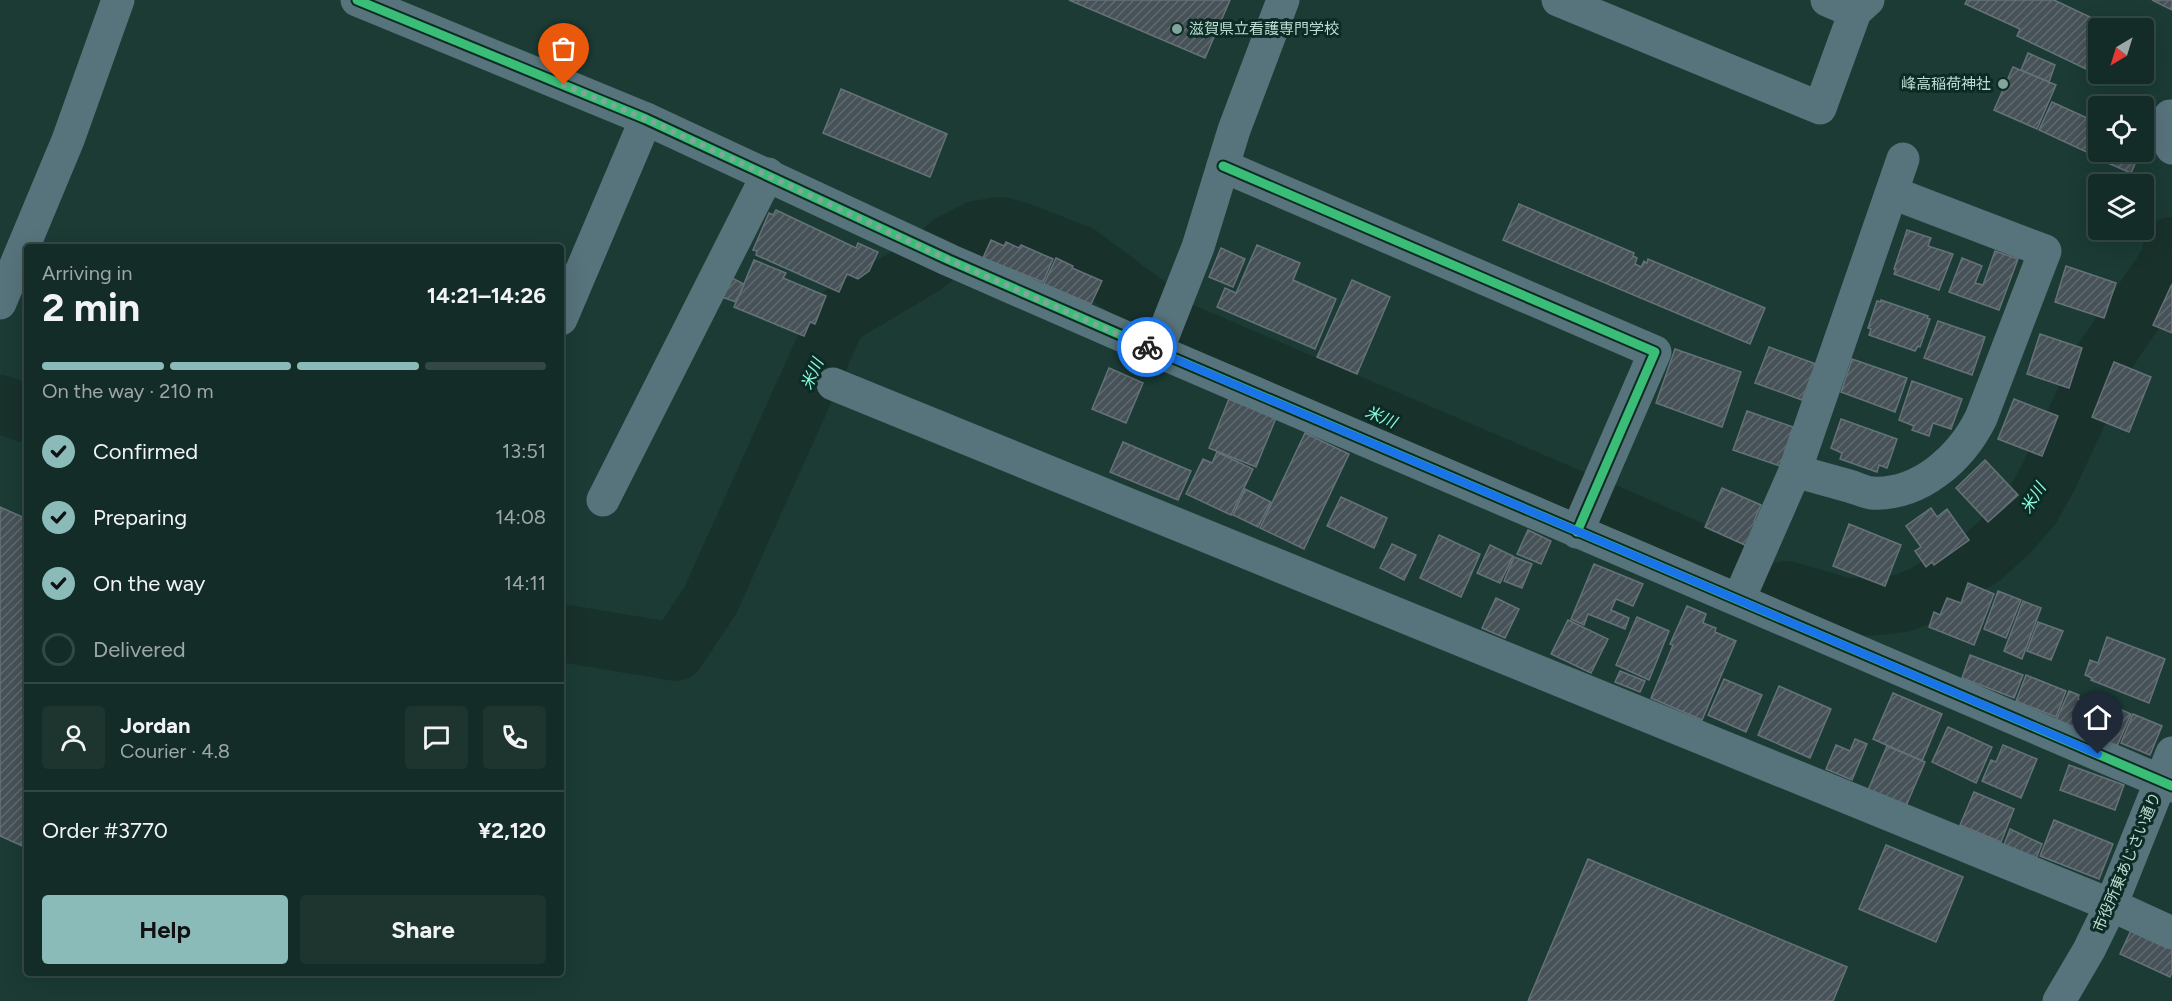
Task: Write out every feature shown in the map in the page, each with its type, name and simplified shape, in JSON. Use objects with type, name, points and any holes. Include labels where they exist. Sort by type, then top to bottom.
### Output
[{"type":"street","points":[[25,244],[68,140],[118,0]]},
{"type":"street","points":[[357,0],[646,119],[938,255],[1577,532],[2168,773]]},
{"type":"street","points":[[1157,351],[1198,247],[1233,129],[1283,0]]},
{"type":"street","points":[[1558,0],[1820,108],[1841,87],[1850,4]]},
{"type":"street","points":[[564,311],[646,119]]},
{"type":"street","points":[[1739,599],[1795,471],[1903,159]]},
{"type":"street","points":[[1223,166],[1655,352],[1577,532]]},
{"type":"street","points":[[603,500],[768,174]]},
{"type":"street","points":[[1795,471],[1871,493],[1911,486],[1945,466],[1966,444],[1981,418],[2045,251],[1893,193]]},
{"type":"street","points":[[0,303],[24,245]]},
{"type":"street","points":[[833,384],[2111,905],[2172,933]]},
{"type":"street","name":"市役所東あじさい通り","points":[[2059,1001],[2089,950],[2111,905],[2168,773]]},
{"type":"building","name":"滋賀県立看護専門学校","points":[[1069,0],[1230,0],[1205,58]]},
{"type":"building","points":[[1967,0],[2054,0],[2092,18],[2088,18],[2088,65],[2086,69],[2017,36],[2020,29],[1965,4]]},
{"type":"building","points":[[2152,0],[2172,0],[2172,10]]},
{"type":"building","points":[[2028,53],[2055,65],[2049,82],[2021,70]]},
{"type":"building","points":[[2013,67],[2056,85],[2037,129],[1994,110]]},
{"type":"building","points":[[841,89],[947,134],[930,177],[823,133]]},
{"type":"building","points":[[2052,102],[2088,118],[2088,153],[2039,130]]},
{"type":"building","points":[[2108,162],[2136,162],[2131,173]]},
{"type":"building","points":[[1519,204],[1634,253],[1633,256],[1637,258],[1635,264],[1641,267],[1644,261],[1647,263],[1648,259],[1765,308],[1750,344],[1503,240]]},
{"type":"building","points":[[776,210],[856,248],[858,243],[878,252],[869,271],[858,279],[847,274],[839,292],[756,255],[757,251],[753,250],[769,213],[773,215]]},
{"type":"building","points":[[1907,230],[1931,238],[1928,246],[1953,254],[1939,290],[1894,274]]},
{"type":"building","points":[[991,240],[1004,246],[1006,242],[1019,248],[1021,245],[1053,259],[1043,282],[983,258]]},
{"type":"building","points":[[1257,245],[1300,263],[1293,280],[1336,299],[1315,349],[1217,307],[1225,288],[1236,293]]},
{"type":"building","points":[[1221,248],[1245,259],[1233,287],[1209,277]]},
{"type":"building","points":[[1995,251],[2018,259],[1999,310],[1949,292],[1962,258],[1982,266],[1975,283],[1983,285]]},
{"type":"building","points":[[1056,258],[1102,281],[1091,304],[1044,284]]},
{"type":"building","points":[[754,260],[786,273],[783,278],[826,296],[815,324],[810,322],[804,336],[734,307]]},
{"type":"building","points":[[2066,266],[2116,283],[2104,318],[2055,302]]},
{"type":"building","points":[[730,277],[744,284],[736,302],[722,297]]},
{"type":"building","points":[[1352,280],[1390,297],[1357,374],[1317,357]]},
{"type":"building","points":[[2172,284],[2172,333],[2153,325]]},
{"type":"building","points":[[1881,300],[1928,316],[1927,318],[1930,319],[1920,347],[1918,346],[1915,351],[1869,335],[1871,329],[1868,328],[1877,301],[1881,302]]},
{"type":"building","points":[[1938,321],[1985,337],[1972,375],[1924,358]]},
{"type":"building","points":[[2040,334],[2082,348],[2069,388],[2027,374]]},
{"type":"building","points":[[1769,347],[1816,364],[1802,400],[1755,383]]},
{"type":"building","points":[[1675,349],[1741,372],[1722,427],[1656,403]]},
{"type":"building","points":[[1852,359],[1907,378],[1895,412],[1841,392]]},
{"type":"building","points":[[2114,362],[2151,377],[2129,432],[2092,417]]},
{"type":"building","points":[[1109,368],[1143,383],[1126,423],[1092,409]]},
{"type":"building","points":[[1912,381],[1962,399],[1951,429],[1933,423],[1929,436],[1912,430],[1914,426],[1899,420]]},
{"type":"building","points":[[1229,399],[1276,418],[1256,467],[1209,448]]},
{"type":"building","points":[[2014,399],[2058,416],[2042,456],[1998,439]]},
{"type":"building","points":[[1747,411],[1793,427],[1780,466],[1733,450]]},
{"type":"building","points":[[1841,419],[1897,439],[1887,468],[1879,465],[1877,472],[1840,459],[1842,453],[1831,448]]},
{"type":"building","points":[[1305,433],[1349,454],[1304,549],[1260,528]]},
{"type":"building","points":[[1123,442],[1191,471],[1178,500],[1110,472]]},
{"type":"building","points":[[1217,452],[1253,469],[1231,515],[1186,494],[1203,459],[1212,463]]},
{"type":"building","points":[[1985,460],[2018,495],[1988,522],[1956,488]]},
{"type":"building","points":[[1722,488],[1761,505],[1747,546],[1705,527]]},
{"type":"building","points":[[1245,489],[1271,502],[1258,527],[1233,515]]},
{"type":"building","points":[[1341,497],[1387,518],[1374,548],[1327,526]]},
{"type":"building","points":[[0,507],[24,518],[24,847],[0,836]]},
{"type":"building","points":[[1931,508],[1937,517],[1947,509],[1969,540],[1934,565],[1932,562],[1926,567],[1915,551],[1921,547],[1906,526]]},
{"type":"building","points":[[1849,524],[1901,545],[1885,586],[1833,566]]},
{"type":"building","points":[[1528,530],[1551,541],[1541,564],[1517,554]]},
{"type":"building","points":[[1439,535],[1480,554],[1461,597],[1420,578]]},
{"type":"building","points":[[1392,544],[1416,555],[1404,580],[1380,568]]},
{"type":"building","points":[[1490,545],[1513,556],[1500,583],[1477,573]]},
{"type":"building","points":[[1514,557],[1532,564],[1522,588],[1504,581]]},
{"type":"building","points":[[1594,564],[1643,584],[1633,606],[1616,599],[1611,610],[1629,618],[1625,629],[1588,614],[1584,625],[1571,619]]},
{"type":"building","points":[[1968,583],[1994,594],[1974,645],[1929,627],[1934,612],[1940,615],[1947,598],[1961,603]]},
{"type":"building","points":[[1998,591],[2021,600],[2006,638],[1984,629]]},
{"type":"building","points":[[1496,598],[1519,609],[1505,638],[1482,628]]},
{"type":"building","points":[[2023,601],[2041,608],[2022,659],[2004,651]]},
{"type":"building","points":[[1687,606],[1706,614],[1703,623],[1716,628],[1715,632],[1736,641],[1702,720],[1651,698],[1673,645],[1670,644]]},
{"type":"building","points":[[1637,617],[1669,631],[1649,680],[1616,665]]},
{"type":"building","points":[[1568,620],[1608,639],[1591,673],[1551,654]]},
{"type":"building","points":[[2038,622],[2063,631],[2051,660],[2027,651]]},
{"type":"building","points":[[2107,637],[2165,659],[2149,703],[2091,680],[2092,678],[2085,675],[2090,660],[2098,663]]},
{"type":"building","points":[[1970,655],[2023,675],[2014,698],[1962,678]]},
{"type":"building","points":[[1620,671],[1645,681],[1640,692],[1615,682]]},
{"type":"building","points":[[2026,675],[2066,691],[2056,717],[2016,701]]},
{"type":"building","points":[[1724,679],[1762,695],[1746,732],[1708,715]]},
{"type":"building","points":[[1779,686],[1831,709],[1810,758],[1758,735]]},
{"type":"building","points":[[2069,691],[2079,695],[2078,699],[2098,708],[2101,700],[2131,714],[2117,746],[2056,721]]},
{"type":"building","points":[[1893,693],[1942,714],[1922,761],[1873,739]]},
{"type":"building","points":[[2133,714],[2162,726],[2150,755],[2121,743]]},
{"type":"building","points":[[1948,727],[1992,747],[1976,783],[1932,762]]},
{"type":"building","points":[[1855,739],[1867,744],[1852,780],[1826,769],[1836,745],[1850,751]]},
{"type":"building","points":[[2003,745],[2037,759],[2021,798],[1982,781],[1991,760],[1996,762]]},
{"type":"building","points":[[1887,746],[1925,762],[1906,806],[1868,790]]},
{"type":"building","points":[[2069,765],[2124,785],[2115,810],[2060,790]]},
{"type":"building","points":[[1974,792],[2014,809],[2001,842],[1960,825]]},
{"type":"building","points":[[2054,820],[2113,844],[2099,879],[2040,856]]},
{"type":"building","points":[[2010,829],[2042,844],[2035,861],[2003,847]]},
{"type":"building","points":[[1886,845],[1963,877],[1936,942],[1859,909]]},
{"type":"building","points":[[1588,859],[1847,967],[1833,1001],[1528,1001]]},
{"type":"building","points":[[2134,924],[2172,941],[2170,977],[2120,954]]},
{"type":"waterway","name":"米川","points":[[564,633],[676,652],[710,601],[838,317],[924,266],[951,243],[976,230],[1001,226],[1019,231],[1079,254],[1153,309]]},
{"type":"waterway","name":"米川","points":[[1786,590],[1846,607],[1903,603],[1923,595],[1983,557],[2032,507],[2049,476],[2105,356],[2171,259],[2172,246]]},
{"type":"waterway","name":"米川","points":[[1185,333],[1578,501]]},
{"type":"waterway","name":"米川","points":[[0,404],[24,413]]},
{"type":"waterway","name":"米川","points":[[1603,511],[1726,565]]},
{"type":"cycle path","points":[[357,0],[646,119],[949,260],[1157,351],[2172,786]]},
{"type":"cycle path","points":[[1223,166],[1655,352],[1577,532]]},
{"type":"way so far","points":[[564,85],[646,119],[949,260],[1147,347]]},
{"type":"place","name":"滋賀県立看護専門学校","points":[[1177,29]]},
{"type":"place","name":"峰高稲荷神社","points":[[2003,84]]},
{"type":"route","points":[[1147,347],[2098,754]]}]
